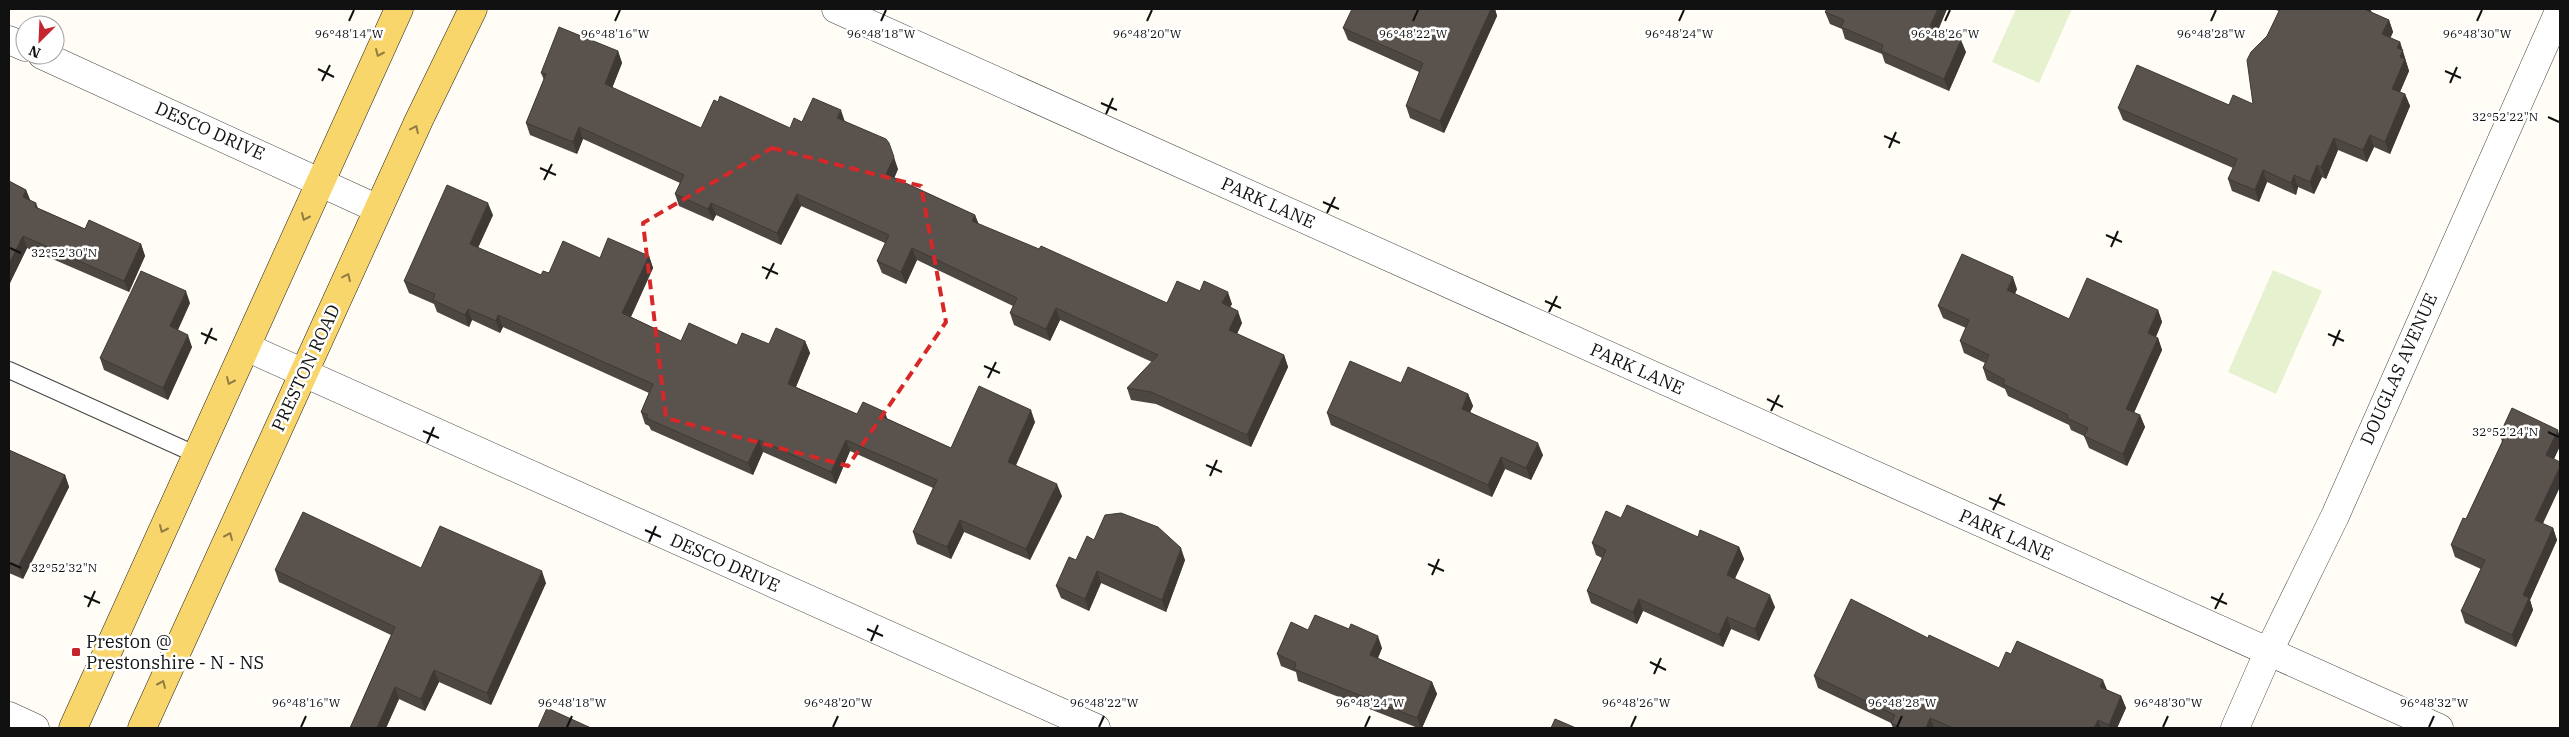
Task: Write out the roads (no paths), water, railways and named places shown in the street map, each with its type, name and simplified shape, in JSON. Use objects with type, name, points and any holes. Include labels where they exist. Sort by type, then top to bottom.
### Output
[{"type":"main road","points":[[73,728],[399,9]]},
{"type":"main road","name":"PRESTON ROAD","points":[[142,728],[378,209],[473,9]]},
{"type":"street","name":"PARK LANE","points":[[836,9],[2438,728]]},
{"type":"street","name":"DOUGLAS AVENUE","points":[[2235,728],[2268,653],[2335,516],[2560,9]]},
{"type":"street","name":"DESCO DRIVE","points":[[64,65],[378,209]]},
{"type":"street","name":"DESCO DRIVE","points":[[246,347],[1096,728]]},
{"type":"street","points":[[9,716],[34,728]]},
{"type":"lane","points":[[9,370],[196,455]]},
{"type":"place","name":"Preston @ Prestonshire - N - NS","points":[[76,652]]}]
